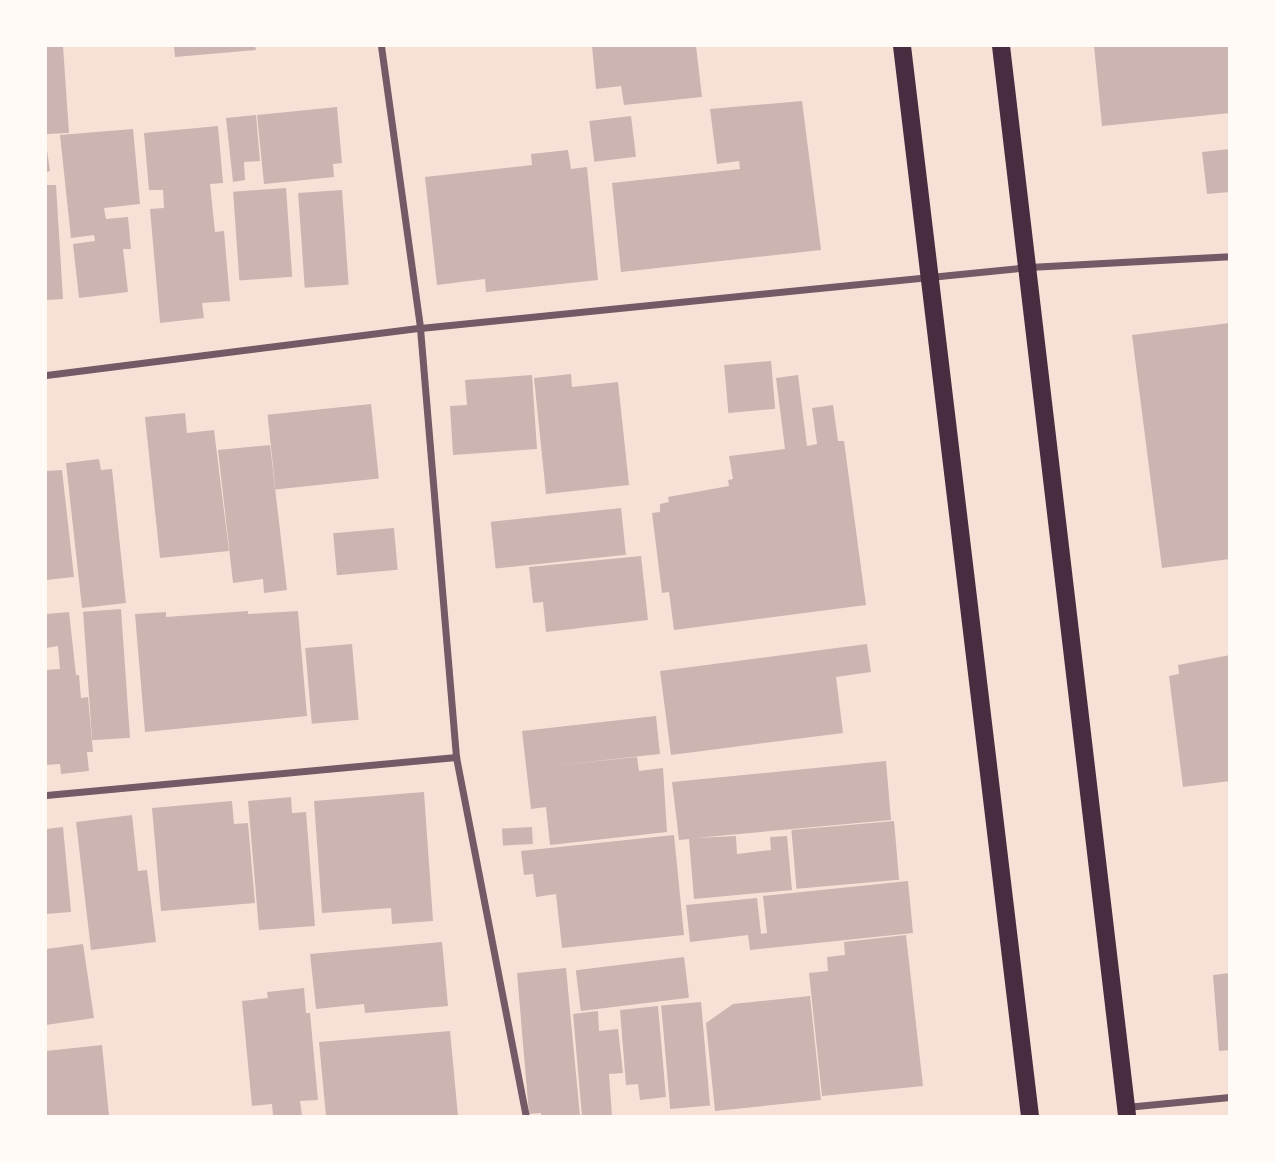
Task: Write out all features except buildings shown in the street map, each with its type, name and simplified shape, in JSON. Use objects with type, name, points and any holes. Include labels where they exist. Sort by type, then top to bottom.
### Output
[{"type":"main road","points":[[902,46],[932,277],[1030,1116]]},
{"type":"main road","points":[[1001,46],[1126,1112]]},
{"type":"street","points":[[381,46],[420,328],[456,757],[526,1116]]},
{"type":"street","points":[[46,375],[420,328],[1028,267],[1230,256]]},
{"type":"street","points":[[46,795],[456,757]]},
{"type":"street","points":[[1126,1112],[1230,1097]]}]
